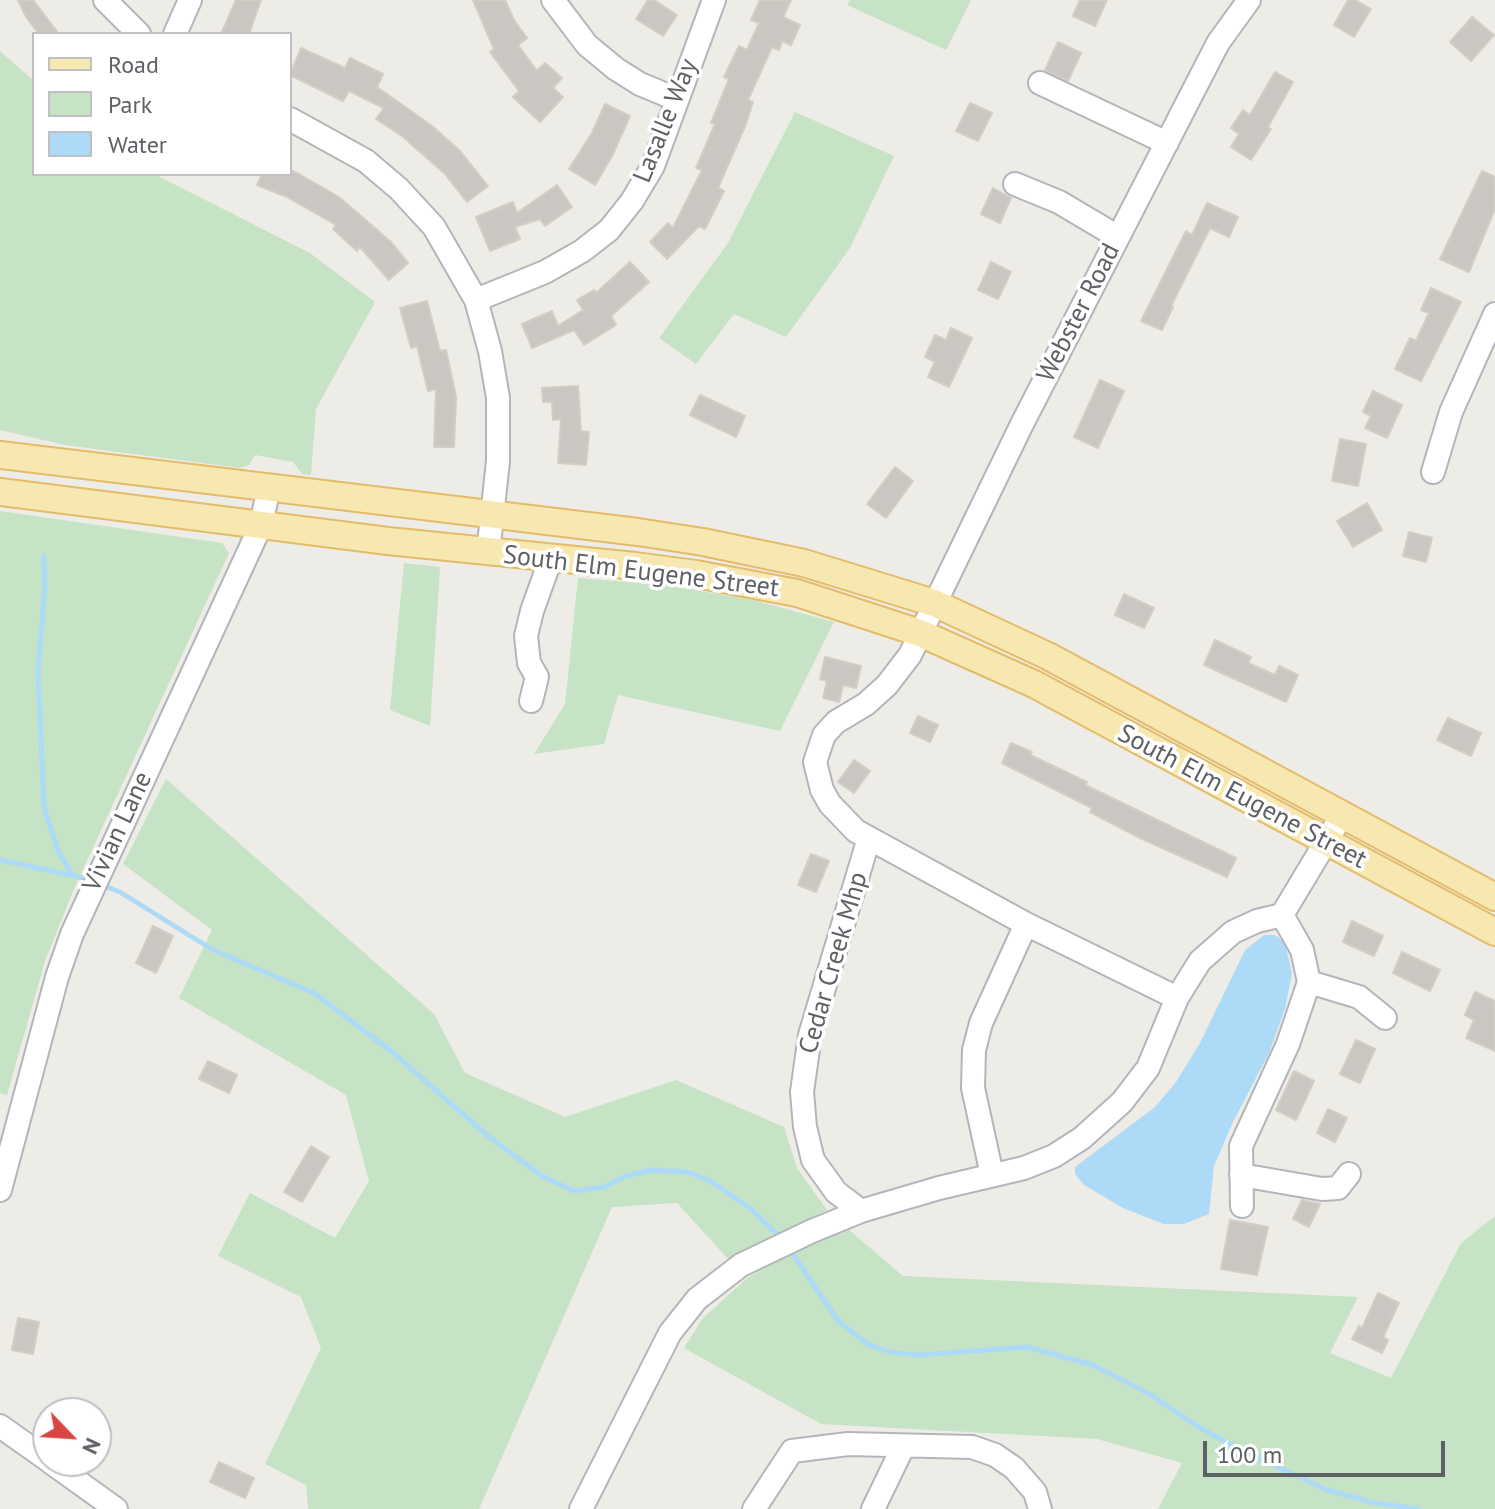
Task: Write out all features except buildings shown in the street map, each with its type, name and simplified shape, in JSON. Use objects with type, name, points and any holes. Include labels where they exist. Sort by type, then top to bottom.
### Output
[{"type":"main road","name":"South Elm Eugene Street","points":[[0,455],[703,542],[804,563],[934,603],[1048,656],[1495,897]]},
{"type":"main road","name":"South Elm Eugene Street","points":[[0,492],[488,553],[696,574],[797,593],[920,633],[1034,684],[1495,932]]},
{"type":"street","points":[[105,0],[137,32]]},
{"type":"street","points":[[176,32],[190,0]]},
{"type":"street","points":[[553,0],[587,45],[616,69],[640,84],[676,99]]},
{"type":"street","name":"Lasalle Way","points":[[476,300],[545,272],[582,251],[609,230],[632,201],[653,166],[714,0]]},
{"type":"street","name":"Webster Road","points":[[920,633],[1022,424],[1218,43],[1249,0]]},
{"type":"street","points":[[1040,83],[1167,143]]},
{"type":"street","points":[[292,120],[366,161],[399,189],[434,227],[476,300],[490,351],[498,398],[498,461],[488,553]]},
{"type":"street","points":[[1015,184],[1059,202],[1118,237]]},
{"type":"street","points":[[1433,472],[1451,412],[1495,314]]},
{"type":"street","name":"Vivian Lane","points":[[0,1190],[57,977],[72,934],[261,525],[269,487]]},
{"type":"street","points":[[531,701],[537,677],[529,663],[526,636],[551,558]]},
{"type":"street","name":"Cedar Creek Mhp","points":[[920,633],[910,655],[887,685],[866,704],[836,722],[819,745],[816,768],[822,790],[844,821],[869,838],[1026,924],[1177,998]]},
{"type":"street","points":[[581,1509],[670,1333],[697,1299],[741,1265],[861,1211],[1024,1168],[1054,1156],[1082,1138],[1107,1117],[1148,1068],[1189,975],[1218,942],[1248,924],[1282,915],[1342,815]]},
{"type":"street","name":"Cedar Creek Mhp","points":[[861,1211],[836,1192],[813,1160],[805,1127],[802,1092],[810,1035],[869,838]]},
{"type":"street","points":[[1242,1206],[1241,1146],[1288,1044],[1309,982],[1302,950],[1282,915]]},
{"type":"street","points":[[992,1175],[973,1088],[974,1050],[981,1023],[1026,924]]},
{"type":"street","points":[[1309,982],[1359,997],[1385,1018]]},
{"type":"street","points":[[1241,1175],[1322,1189],[1338,1188],[1349,1174]]},
{"type":"street","points":[[0,1426],[32,1449]]},
{"type":"street","points":[[754,1509],[792,1451],[848,1444],[972,1447],[995,1455],[1014,1468],[1035,1492],[1040,1509]]},
{"type":"street","points":[[873,1509],[903,1447]]},
{"type":"street","points":[[71,1477],[116,1509]]},
{"type":"green space","points":[[850,0],[971,0],[946,50],[847,5]]},
{"type":"green space","points":[[0,51],[32,79],[32,176],[158,176],[310,253],[375,302],[316,409],[311,475],[302,474],[293,462],[255,455],[249,465],[240,468],[65,445],[0,430]]},
{"type":"green space","points":[[795,112],[894,156],[850,248],[786,337],[734,314],[696,364],[659,338],[728,243]]},
{"type":"green space","points":[[0,511],[222,543],[229,553],[74,889],[45,961],[7,1095],[0,1093]]},
{"type":"green space","points":[[404,563],[440,567],[430,726],[390,710]]},
{"type":"green space","points":[[578,578],[666,585],[753,600],[834,622],[780,731],[618,695],[604,744],[534,754],[565,704]]},
{"type":"green space","points":[[166,779],[434,1014],[465,1073],[565,1117],[676,1080],[784,1127],[797,1168],[827,1210],[728,1259],[677,1203],[612,1207],[479,1509],[308,1509],[306,1485],[265,1464],[321,1348],[301,1297],[218,1256],[250,1193],[335,1238],[369,1181],[346,1095],[179,998],[212,930],[123,864]]},
{"type":"green space","points":[[1495,1216],[1495,1509],[1158,1509],[1182,1463],[1097,1439],[821,1424],[684,1348],[703,1318],[746,1279],[780,1258],[849,1230],[903,1276],[1358,1297],[1330,1353],[1391,1378],[1461,1243]]},
{"type":"water","points":[[1264,935],[1275,935],[1285,943],[1292,974],[1285,1009],[1269,1053],[1214,1166],[1209,1214],[1184,1224],[1164,1224],[1123,1208],[1084,1185],[1075,1174],[1075,1167],[1155,1107],[1176,1082],[1200,1043],[1245,950]]},
{"type":"waterway","points":[[44,556],[45,587],[38,670],[44,807],[58,851],[72,874]]},
{"type":"waterway","points":[[0,860],[89,879]]},
{"type":"waterway","points":[[102,885],[120,892],[213,950],[314,993],[391,1051],[488,1136],[542,1176],[574,1191],[604,1187],[626,1176],[651,1170],[687,1172],[709,1180],[751,1209],[782,1239]]},
{"type":"waterway","points":[[790,1250],[838,1321],[869,1345],[890,1352],[918,1355],[1027,1347],[1093,1365],[1153,1396],[1200,1428],[1327,1490],[1375,1503],[1418,1509]]}]
